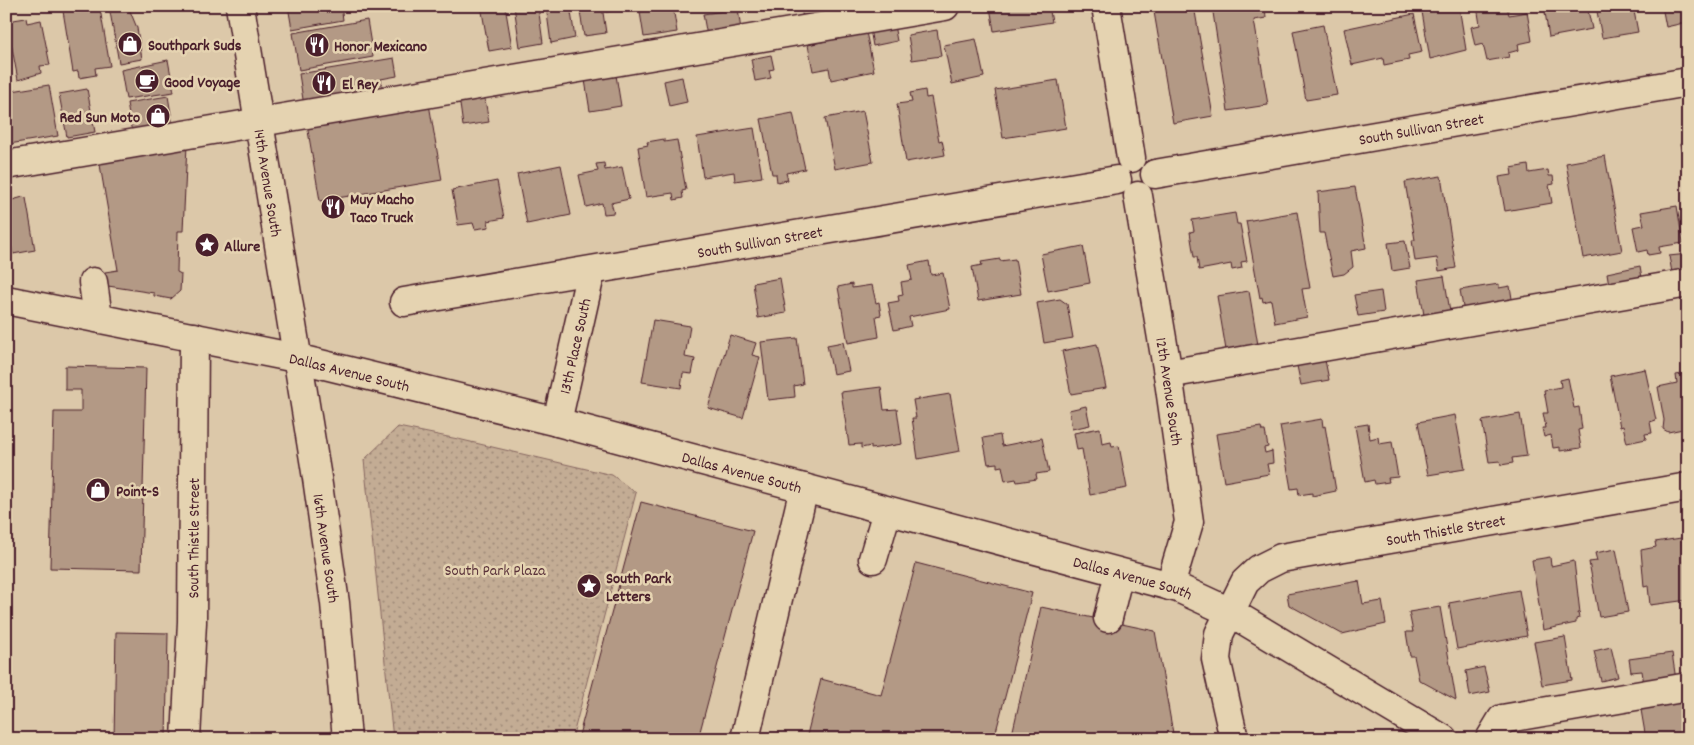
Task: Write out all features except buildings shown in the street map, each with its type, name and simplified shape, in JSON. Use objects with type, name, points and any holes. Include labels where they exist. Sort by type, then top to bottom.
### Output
[{"type":"street","name":"14th Avenue South","points":[[240,6],[296,358]]},
{"type":"street","points":[[6,166],[945,6]]},
{"type":"street","name":"12th Avenue South","points":[[1106,6],[1129,178],[1168,374],[1189,522],[1170,586]]},
{"type":"street","name":"South Sullivan Street","points":[[404,302],[1129,178],[1147,161],[1154,174],[1688,82]]},
{"type":"street","name":"13th Place South","points":[[557,422],[591,271]]},
{"type":"street","points":[[93,282],[98,318]]},
{"type":"street","points":[[1168,374],[1688,282]]},
{"type":"street","name":"Dallas Avenue South","points":[[6,300],[296,358],[557,422],[1170,586],[1230,612],[1444,739]]},
{"type":"street","name":"South Thistle Street","points":[[186,739],[192,622],[194,337]]},
{"type":"street","name":"16th Avenue South","points":[[296,358],[317,478],[335,603],[347,739]]},
{"type":"street","name":"South Thistle Street","points":[[1230,612],[1245,582],[1259,568],[1281,558],[1688,487]]},
{"type":"street","points":[[745,739],[804,488]]},
{"type":"street","points":[[873,559],[887,511]]},
{"type":"street","points":[[1108,618],[1118,573]]},
{"type":"street","points":[[1230,612],[1219,634],[1216,659],[1234,739]]},
{"type":"street","points":[[1490,739],[1502,719],[1688,687]]},
{"type":"green space","name":"South Park Plaza","points":[[398,427],[612,475],[636,493],[572,739],[393,739],[364,460]]},
{"type":"place","name":"Southpark Suds","points":[[130,44]]},
{"type":"place","name":"Honor Mexicano","points":[[317,45]]},
{"type":"place","name":"Good Voyage","points":[[147,81]]},
{"type":"place","name":"El Rey","points":[[324,83]]},
{"type":"place","name":"Red Sun Moto","points":[[158,116]]},
{"type":"place","name":"Muy Macho Taco Truck","points":[[333,207]]},
{"type":"place","name":"Allure","points":[[207,245]]},
{"type":"place","name":"Point-S","points":[[98,490]]},
{"type":"place","name":"South Park Letters","points":[[589,586]]}]
